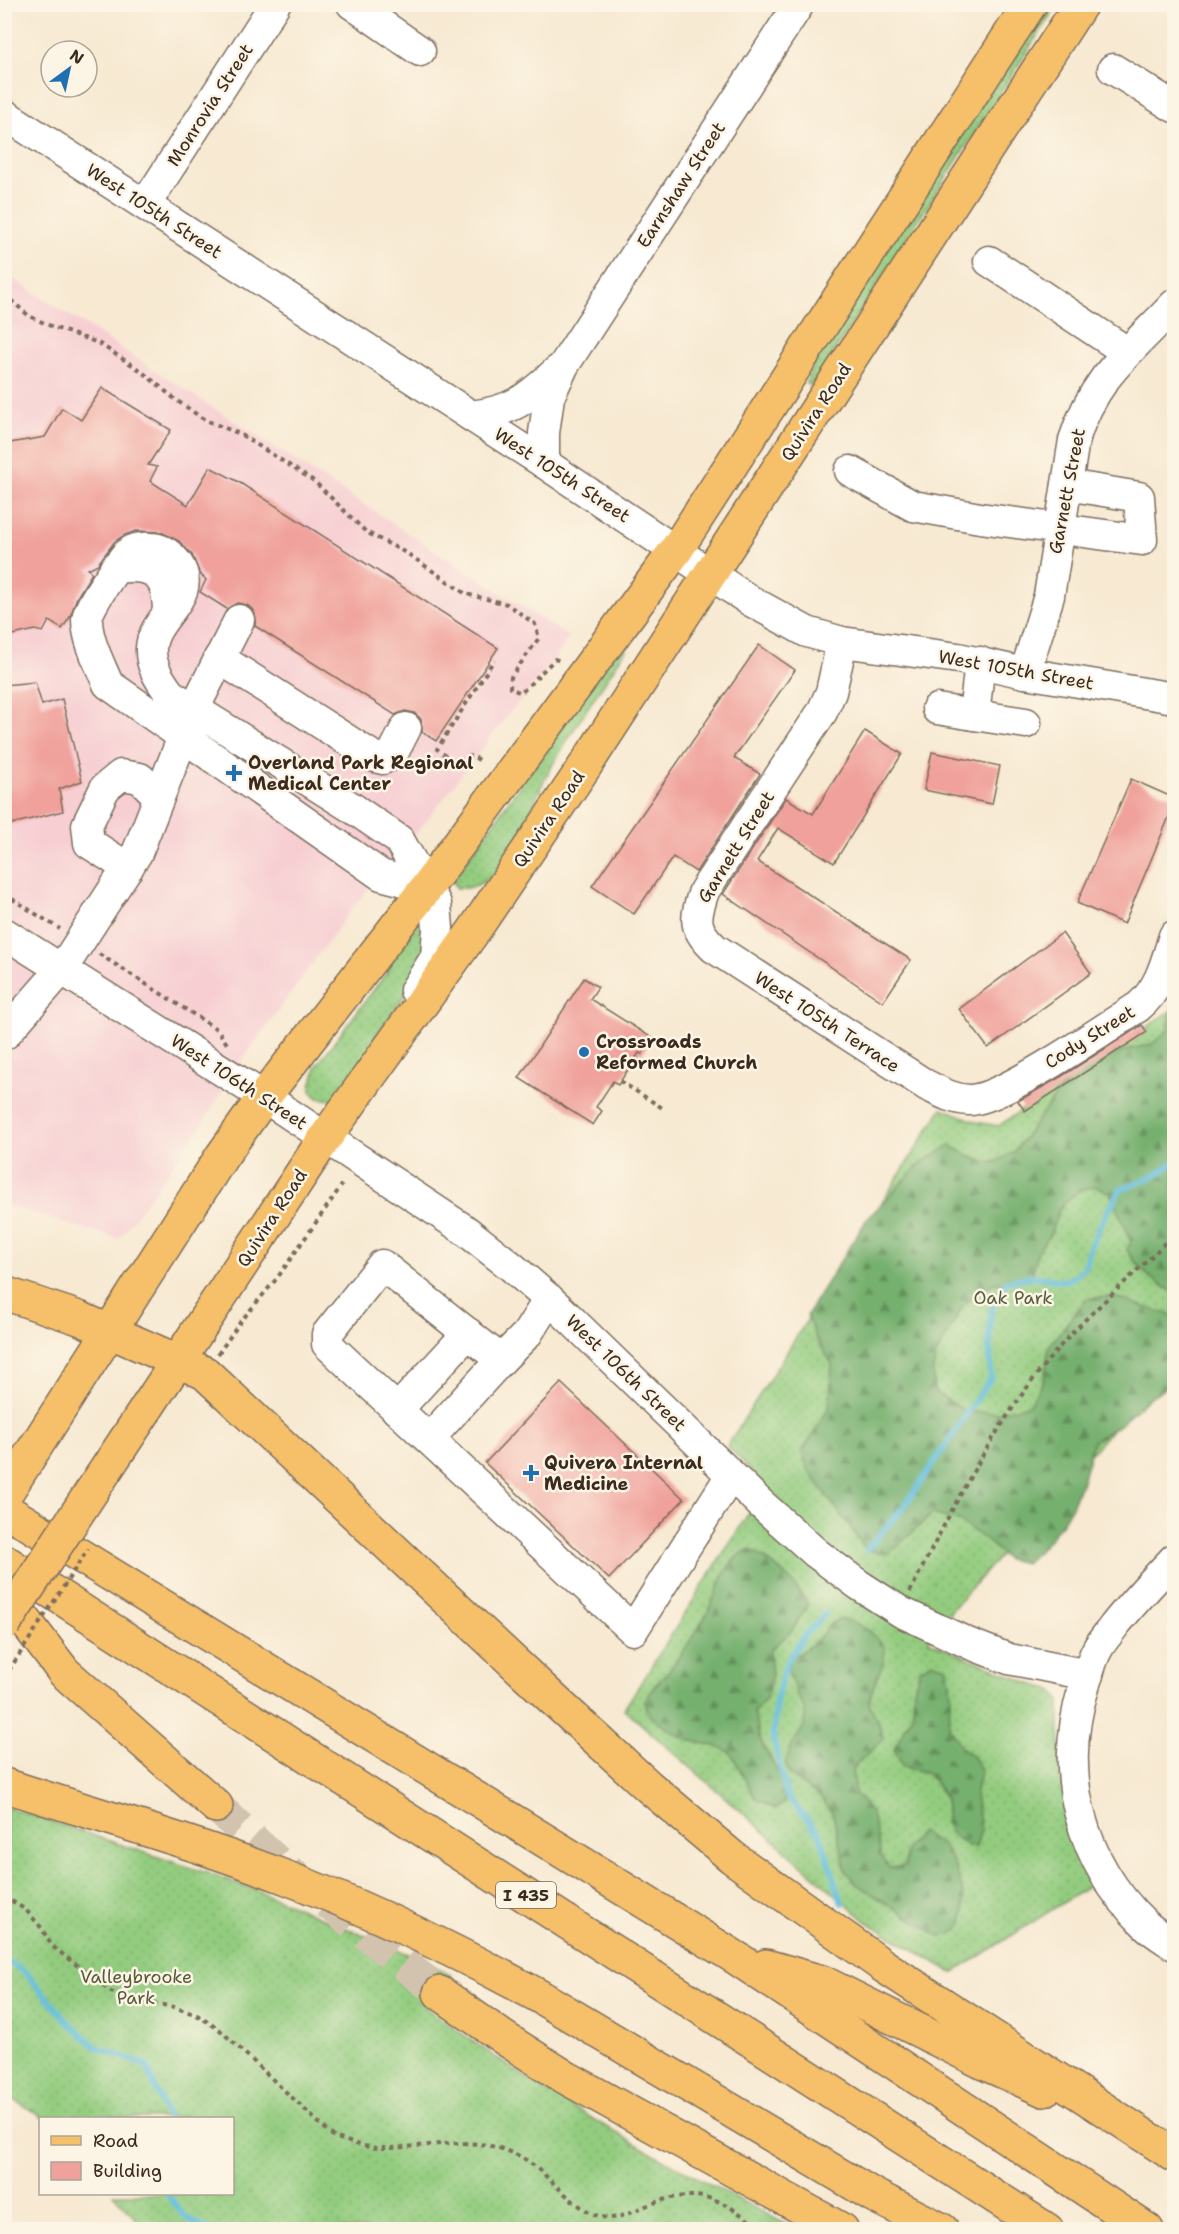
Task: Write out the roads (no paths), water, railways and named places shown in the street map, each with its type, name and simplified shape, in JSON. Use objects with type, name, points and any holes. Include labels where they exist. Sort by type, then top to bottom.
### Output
[{"type":"main road","points":[[4,1496],[222,1156],[264,1097],[427,886],[676,550],[1030,4]]},
{"type":"main road","name":"Quivira Road","points":[[4,1624],[325,1138],[472,932],[585,766],[1081,4]]},
{"type":"main road","points":[[4,1293],[79,1318],[205,1373],[554,1700],[648,1786],[732,1857],[882,1965],[1174,2155]]},
{"type":"main road","points":[[4,1509],[738,1959],[1147,2229]]},
{"type":"main road","name":"I 435","points":[[4,1561],[1047,2229]]},
{"type":"main road","points":[[4,1593],[64,1672],[216,1806]]},
{"type":"main road","points":[[4,1785],[281,1875],[384,1917],[537,1995],[873,2195],[942,2229]]},
{"type":"main road","points":[[738,1959],[822,1982],[980,2061],[1144,2135]]},
{"type":"main road","points":[[440,1993],[565,2077],[842,2229]]},
{"type":"main road","points":[[873,2195],[921,2229]]},
{"type":"street","name":"Monrovia Street","points":[[145,205],[275,4]]},
{"type":"street","points":[[352,4],[420,51]]},
{"type":"street","name":"Earnshaw Street","points":[[544,463],[544,433],[549,397],[564,365],[799,4]]},
{"type":"street","points":[[1113,69],[1174,106]]},
{"type":"street","name":"West 105th Street","points":[[4,114],[544,463],[749,600],[807,632],[842,642],[980,662],[1025,673],[1174,698]]},
{"type":"street","points":[[989,261],[1126,352]]},
{"type":"street","name":"Garnett Street","points":[[1025,673],[1049,596],[1074,440],[1082,416],[1103,380],[1126,352],[1174,305]]},
{"type":"street","name":"Earnshaw Street","points":[[471,416],[495,413],[517,405],[564,365]]},
{"type":"street","points":[[850,471],[913,506],[980,518],[1143,540],[1138,497],[1067,485]]},
{"type":"street","points":[[376,1066],[385,1031],[428,973],[436,957],[438,928],[436,904],[427,886],[399,840],[354,809],[170,694],[160,681],[153,664],[151,647],[168,611],[183,593],[184,573],[171,556],[157,548],[142,547],[129,552],[115,568],[87,616],[89,635],[108,684],[182,738],[381,875],[427,886]]},
{"type":"street","points":[[5,1034],[62,969],[137,853],[194,709],[239,620]]},
{"type":"street","name":"Garnett Street","points":[[697,926],[697,912],[704,891],[827,702],[842,642]]},
{"type":"street","points":[[219,658],[372,756],[383,759],[392,755],[406,728]]},
{"type":"street","points":[[974,716],[980,662]]},
{"type":"street","points":[[937,709],[1026,723]]},
{"type":"street","points":[[128,868],[88,843],[87,825],[105,788],[121,775],[140,778],[158,796]]},
{"type":"street","name":"West 105th Terrace","points":[[697,926],[706,940],[726,957],[926,1085],[951,1097],[969,1100]]},
{"type":"street","name":"West 106th Street","points":[[4,933],[264,1097],[465,1230],[549,1299],[731,1475],[816,1553],[901,1612],[970,1644],[1009,1659],[1088,1675]]},
{"type":"street","name":"Cody Street","points":[[969,1100],[990,1095],[1017,1082],[1138,1007],[1150,997],[1159,981],[1174,936]]},
{"type":"street","points":[[501,1360],[382,1265],[327,1334],[327,1344],[633,1630],[731,1475]]},
{"type":"street","points":[[429,1439],[527,1334],[549,1299]]},
{"type":"street","points":[[397,1410],[468,1333]]},
{"type":"street","points":[[1168,1938],[1146,1926],[1120,1898],[1092,1851],[1080,1816],[1073,1775],[1073,1737],[1076,1714],[1098,1648],[1133,1601],[1174,1559]]},
{"type":"waterway","points":[[867,1550],[905,1505],[991,1378],[989,1336],[992,1308],[1006,1282],[1032,1276],[1064,1281],[1074,1277],[1085,1267],[1091,1245],[1120,1190],[1158,1174],[1174,1162]]},
{"type":"waterway","points":[[826,1613],[804,1636],[786,1664],[776,1701],[773,1737],[787,1796],[820,1834],[842,1903]]},
{"type":"waterway","points":[[4,1959],[26,1973],[67,2021],[96,2047],[146,2065],[168,2117]]},
{"type":"waterway","points":[[168,2195],[186,2218],[209,2230]]},
{"type":"tunnel","points":[[216,1806],[277,1862],[440,1993]]},
{"type":"place","name":"Overland Park Regional Medical Center","points":[[234,773]]},
{"type":"place","name":"Crossroads Reformed Church","points":[[584,1052]]},
{"type":"place","name":"Quivera Internal Medicine","points":[[531,1473]]},
{"type":"park label","name":"Oak Park","points":[[1013,1298]]},
{"type":"park label","name":"Valleybrooke Park","points":[[136,1987]]}]
